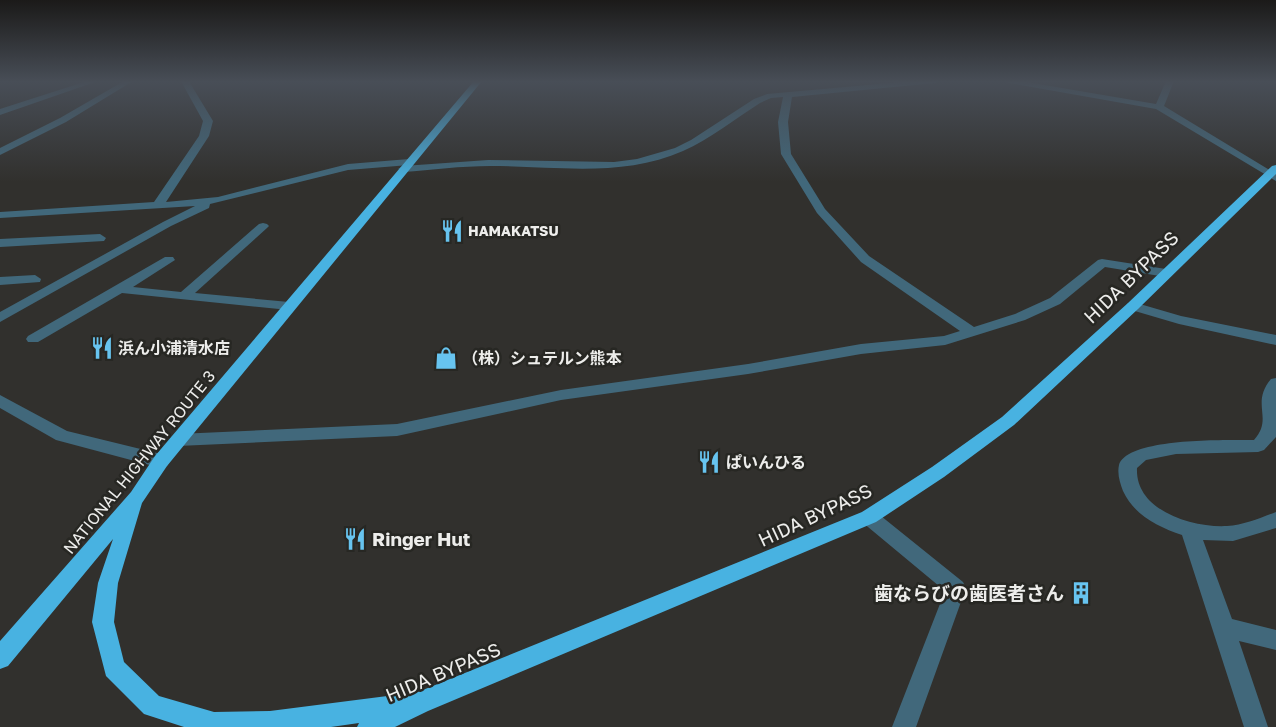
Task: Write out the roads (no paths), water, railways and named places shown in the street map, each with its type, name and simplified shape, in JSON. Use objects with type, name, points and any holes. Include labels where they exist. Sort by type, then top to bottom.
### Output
[{"type":"highway","name":"NATIONAL HIGHWAY ROUTE 3","points":[[0,658],[136,498],[178,440],[449,115]]},
{"type":"highway","name":"HIDA BYPASS","points":[[369,727],[420,703],[794,550],[869,517],[938,472],[1008,421],[1274,174]]},
{"type":"highway","points":[[136,498],[108,583],[104,622],[114,668],[152,706],[214,724],[270,723],[420,703]]},
{"type":"street","points":[[0,152],[71,115]]},
{"type":"street","points":[[157,206],[204,136],[208,121],[204,115]]},
{"type":"street","points":[[0,216],[157,206],[218,200],[348,167],[488,163],[614,165],[638,162],[678,150],[736,115]]},
{"type":"street","points":[[783,115],[786,154],[821,211],[864,259],[972,332]]},
{"type":"street","points":[[1173,115],[1274,174]]},
{"type":"street","points":[[0,318],[167,224],[218,200]]},
{"type":"street","points":[[184,296],[263,226]]},
{"type":"street","points":[[0,244],[100,238]]},
{"type":"street","points":[[33,339],[169,260]]},
{"type":"street","points":[[178,440],[397,430],[561,394],[748,369],[861,349],[945,340],[1020,318],[1055,301],[1102,263],[1166,273]]},
{"type":"street","points":[[0,281],[35,278]]},
{"type":"street","points":[[120,289],[290,306]]},
{"type":"street","points":[[1133,306],[1179,320],[1276,340]]},
{"type":"street","points":[[1276,383],[1272,386],[1268,405],[1274,428],[1258,446],[1176,448],[1141,455],[1128,465],[1128,480],[1138,499],[1159,518],[1190,530],[1228,534],[1276,520]]},
{"type":"street","points":[[0,401],[62,436],[161,461]]},
{"type":"street","points":[[869,517],[956,588],[904,727]]},
{"type":"street","points":[[1190,530],[1256,727]]},
{"type":"street","points":[[1224,627],[1276,640]]},
{"type":"place","name":"HAMAKATSU","points":[[452,231]]},
{"type":"place","name":"浜ん小浦清水店","points":[[102,348]]},
{"type":"place","name":"（株）シュテルン熊本","points":[[446,358]]},
{"type":"place","name":"ぱいんひる","points":[[709,462]]},
{"type":"place","name":"Ringer Hut","points":[[355,539]]},
{"type":"place","name":"歯ならびの歯医者さん","points":[[1081,593]]}]
